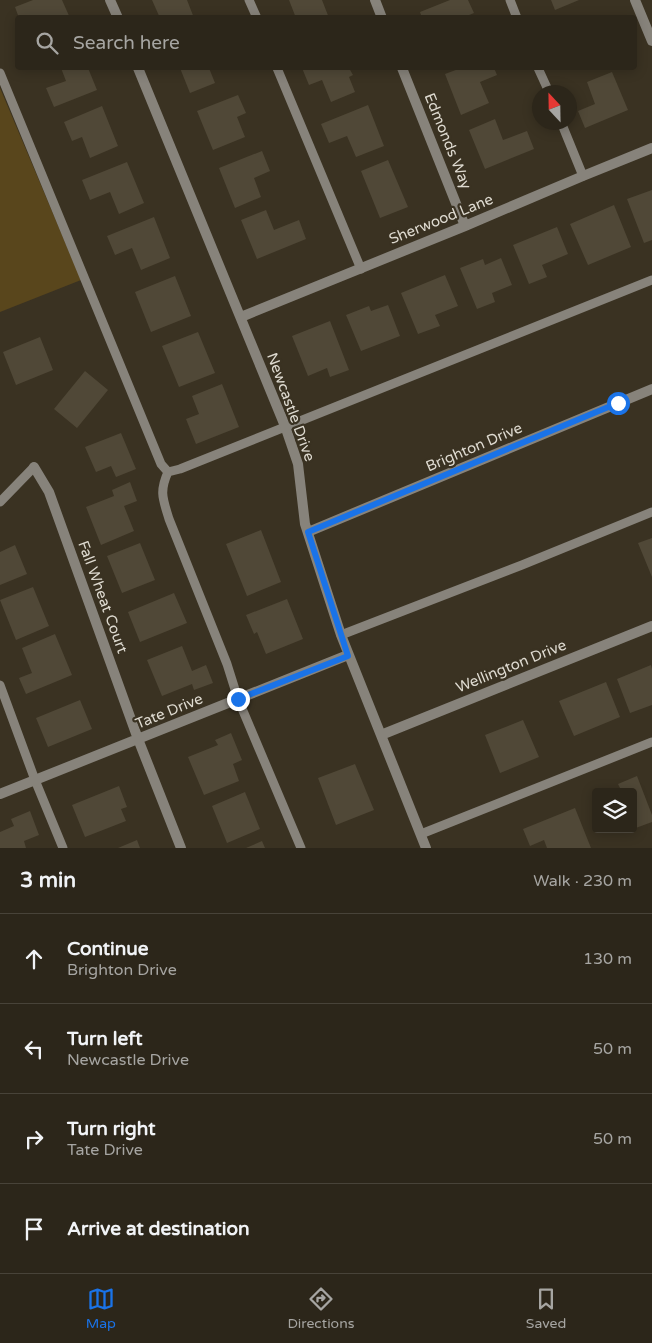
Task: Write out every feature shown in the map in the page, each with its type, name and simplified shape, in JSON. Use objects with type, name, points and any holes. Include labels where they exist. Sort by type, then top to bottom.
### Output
[{"type":"street","points":[[110,0],[117,15]]},
{"type":"street","points":[[375,0],[381,15]]},
{"type":"street","points":[[635,0],[652,41]]},
{"type":"street","name":"Newcastle Drive","points":[[139,70],[285,426],[298,464],[305,524],[348,656],[426,848]]},
{"type":"street","name":"Edmonds Way","points":[[403,70],[465,226]]},
{"type":"street","name":"Sherwood Lane","points":[[241,317],[652,148]]},
{"type":"street","name":"Brighton Drive","points":[[308,532],[652,389]]},
{"type":"street","name":"Fall Wheat Court","points":[[34,467],[49,492],[138,739],[181,848]]},
{"type":"street","name":"Wellington Drive","points":[[381,735],[652,626]]},
{"type":"street","name":"Tate Drive","points":[[0,794],[348,656]]},
{"type":"lane","points":[[249,0],[256,15]]},
{"type":"lane","points":[[510,0],[516,15]]},
{"type":"lane","points":[[278,70],[361,268]]},
{"type":"lane","points":[[539,70],[546,85]]},
{"type":"lane","points":[[0,74],[161,464],[168,472]]},
{"type":"lane","points":[[564,130],[583,176]]},
{"type":"lane","points":[[168,472],[180,469],[652,280]]},
{"type":"lane","points":[[0,502],[34,467]]},
{"type":"lane","points":[[168,472],[163,483],[162,495],[169,519],[227,664],[238,699],[301,848]]},
{"type":"lane","points":[[341,635],[652,512]]},
{"type":"lane","points":[[0,684],[35,780],[63,848]]},
{"type":"lane","points":[[421,834],[652,742]]},
{"type":"shaded area","points":[[0,88],[81,280],[0,312]]},
{"type":"building","points":[[33,0],[62,0],[69,15],[18,15],[15,7]]},
{"type":"building","points":[[152,0],[187,0],[193,15],[159,15]]},
{"type":"building","points":[[289,0],[322,0],[328,15],[295,15]]},
{"type":"building","points":[[450,0],[468,0],[474,13],[469,15],[421,15],[420,12]]},
{"type":"building","points":[[551,0],[579,0],[555,10]]},
{"type":"building","points":[[62,70],[89,70],[97,90],[54,107],[46,88],[66,81]]},
{"type":"building","points":[[181,70],[210,70],[215,83],[190,93]]},
{"type":"building","points":[[303,70],[350,70],[353,75],[349,77],[355,92],[331,102],[322,80],[309,85]]},
{"type":"building","points":[[456,70],[495,70],[497,75],[480,82],[489,103],[461,115],[445,74]]},
{"type":"building","points":[[612,72],[628,110],[585,128],[578,111],[595,104],[587,82]]},
{"type":"building","points":[[238,95],[246,113],[237,117],[245,137],[213,150],[197,111]]},
{"type":"building","points":[[368,105],[384,146],[356,157],[347,136],[329,143],[321,124]]},
{"type":"building","points":[[102,106],[118,146],[90,158],[82,137],[72,141],[64,122]]},
{"type":"building","points":[[495,119],[503,140],[527,131],[534,149],[485,169],[469,130]]},
{"type":"building","points":[[262,151],[270,171],[254,178],[261,197],[235,208],[219,168]]},
{"type":"building","points":[[388,160],[408,207],[380,218],[361,171]]},
{"type":"building","points":[[127,162],[144,203],[119,214],[110,192],[90,200],[82,180]]},
{"type":"building","points":[[652,190],[652,240],[644,243],[627,199]]},
{"type":"building","points":[[614,205],[631,247],[588,265],[570,224]]},
{"type":"building","points":[[266,210],[274,230],[299,220],[306,239],[257,259],[241,220]]},
{"type":"building","points":[[154,217],[170,258],[141,270],[132,248],[115,255],[107,236]]},
{"type":"building","points":[[557,227],[568,254],[542,265],[547,277],[529,284],[513,245]]},
{"type":"building","points":[[501,258],[512,285],[492,293],[495,302],[477,309],[460,268],[483,259],[485,265]]},
{"type":"building","points":[[445,275],[458,306],[435,315],[440,326],[418,334],[401,293]]},
{"type":"building","points":[[175,276],[191,316],[151,332],[135,292]]},
{"type":"building","points":[[388,305],[400,336],[361,351],[346,315],[369,306],[371,311]]},
{"type":"building","points":[[330,321],[349,370],[330,377],[327,368],[308,376],[292,336]]},
{"type":"building","points":[[198,332],[215,373],[179,387],[162,346]]},
{"type":"building","points":[[40,337],[53,370],[16,385],[3,352]]},
{"type":"building","points":[[85,371],[108,390],[77,428],[54,409]]},
{"type":"building","points":[[222,384],[239,427],[196,444],[186,419],[199,414],[192,396]]},
{"type":"building","points":[[121,433],[136,469],[116,477],[111,466],[96,472],[85,447]]},
{"type":"building","points":[[130,482],[137,501],[124,506],[134,531],[101,545],[86,507],[114,496],[112,490]]},
{"type":"building","points":[[261,530],[281,582],[247,596],[226,544]]},
{"type":"building","points":[[652,538],[652,577],[638,543]]},
{"type":"building","points":[[140,543],[155,580],[122,593],[107,556]]},
{"type":"building","points":[[15,545],[27,574],[0,585],[0,552]]},
{"type":"building","points":[[33,587],[49,626],[16,640],[0,600]]},
{"type":"building","points":[[174,593],[187,623],[140,642],[128,612]]},
{"type":"building","points":[[287,599],[303,639],[266,654],[257,632],[254,634],[246,615]]},
{"type":"building","points":[[55,634],[72,675],[26,694],[19,678],[32,673],[22,648]]},
{"type":"building","points":[[182,646],[192,671],[206,665],[213,683],[194,690],[192,684],[162,696],[147,660]]},
{"type":"building","points":[[651,665],[652,705],[630,713],[617,679]]},
{"type":"building","points":[[606,682],[620,717],[574,736],[559,701]]},
{"type":"building","points":[[80,700],[92,729],[48,747],[36,718]]},
{"type":"building","points":[[523,720],[539,757],[500,773],[485,735]]},
{"type":"building","points":[[231,733],[242,760],[233,764],[239,781],[204,795],[188,757],[218,745],[215,740]]},
{"type":"building","points":[[355,764],[374,810],[336,825],[318,778]]},
{"type":"building","points":[[637,776],[652,815],[652,822],[637,828],[637,788],[620,788],[618,784]]},
{"type":"building","points":[[119,786],[127,807],[121,809],[126,821],[85,837],[72,805]]},
{"type":"building","points":[[245,792],[260,829],[227,843],[212,806]]},
{"type":"building","points":[[575,808],[591,848],[547,848],[544,840],[530,846],[523,829]]},
{"type":"building","points":[[30,811],[39,835],[24,841],[26,848],[0,848],[0,832],[14,826],[11,819]]},
{"type":"building","points":[[137,840],[140,848],[118,848]]},
{"type":"building","points":[[262,841],[265,848],[246,848]]},
{"type":"route","points":[[238,699],[348,656],[308,532],[618,403]]}]
